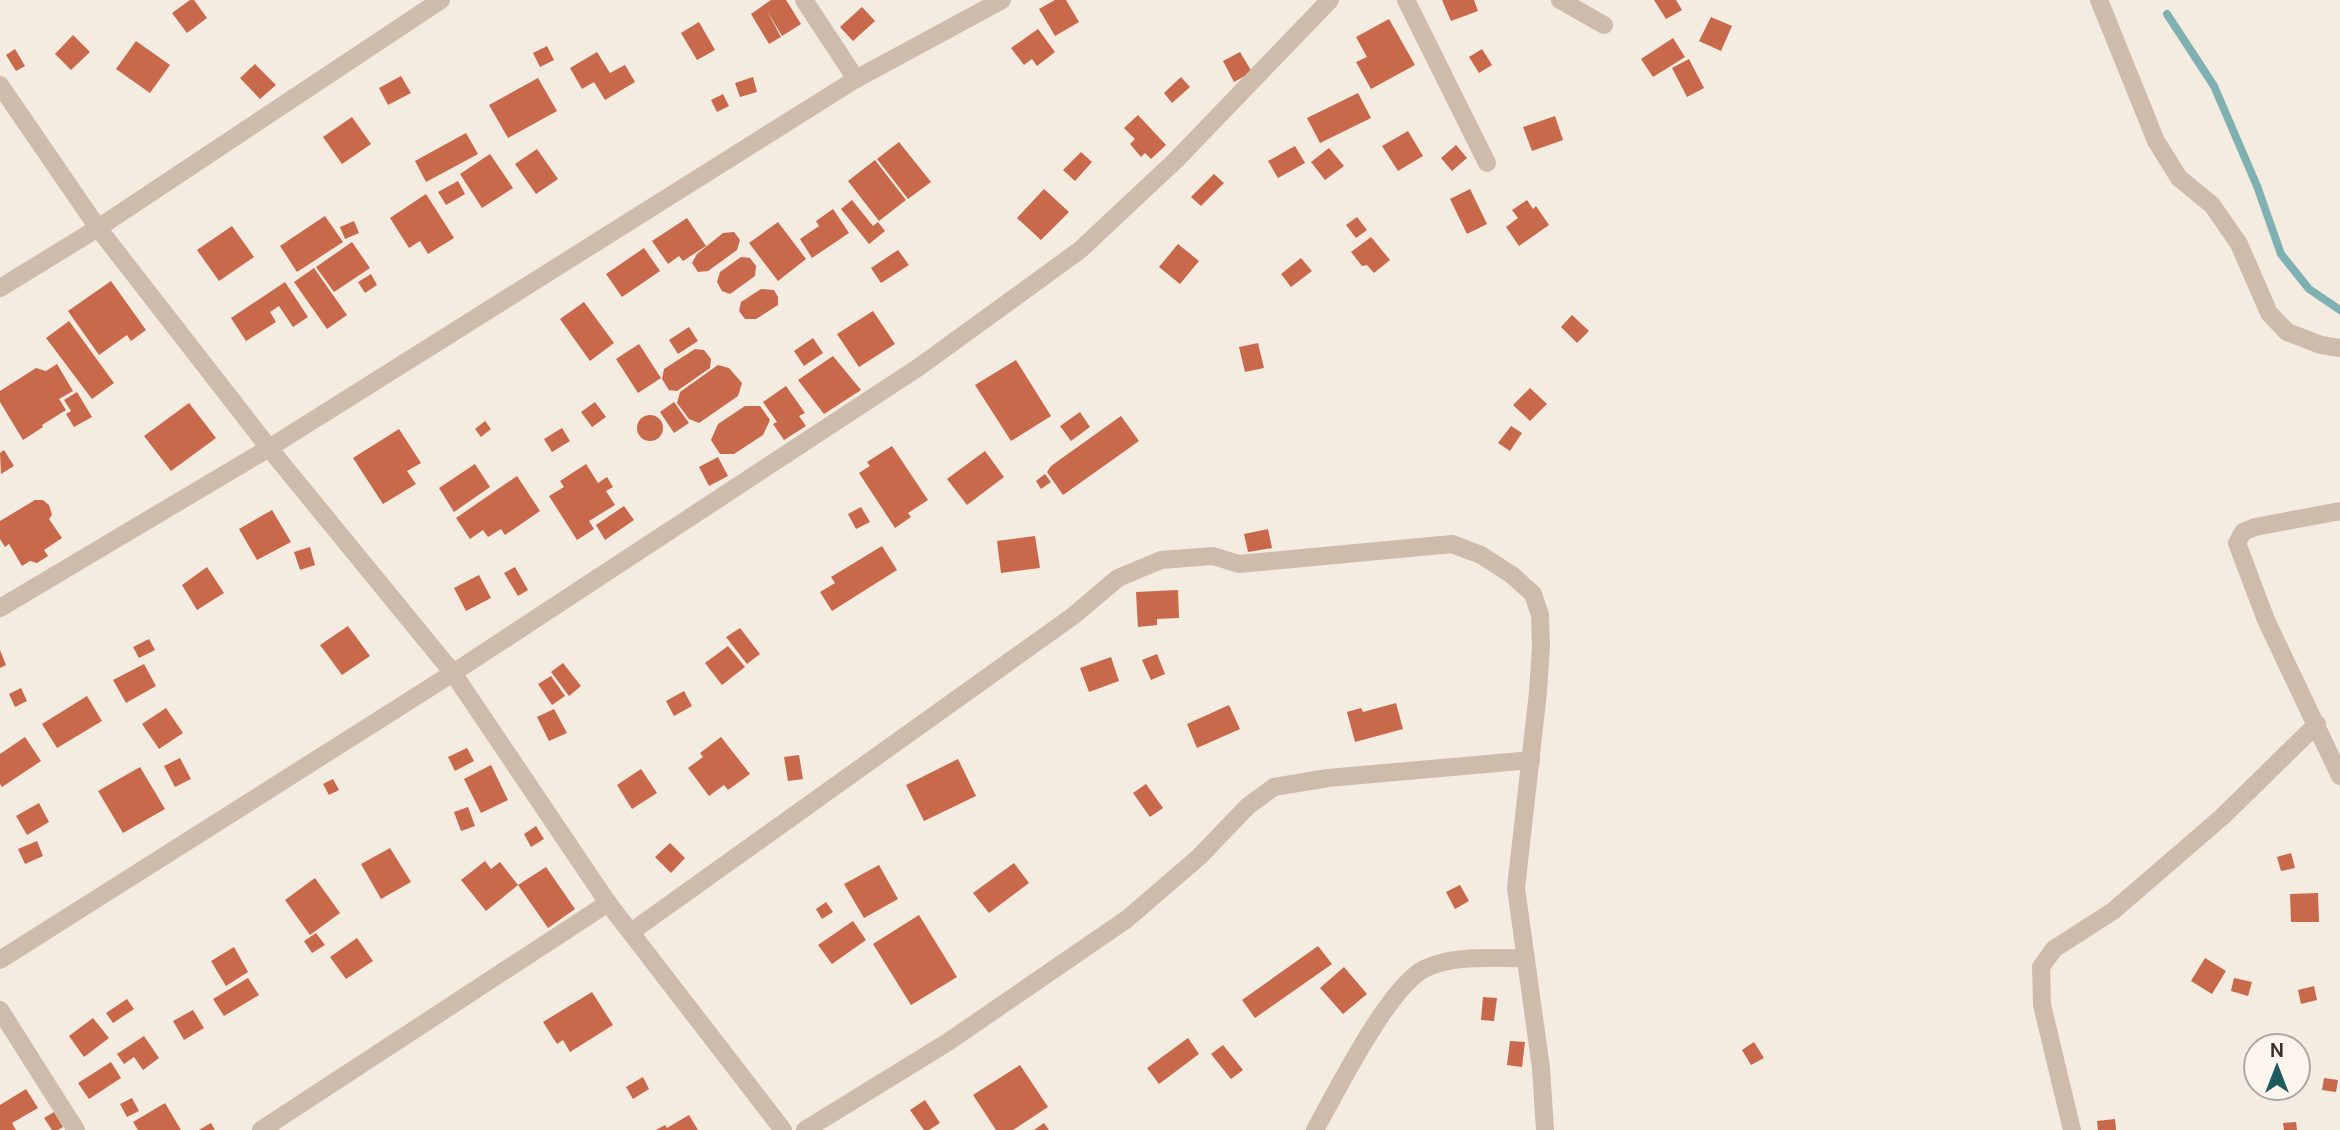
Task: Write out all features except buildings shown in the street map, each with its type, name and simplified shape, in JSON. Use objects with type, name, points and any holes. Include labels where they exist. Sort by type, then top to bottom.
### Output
[{"type":"street","points":[[0,288],[99,228],[441,0]]},
{"type":"street","points":[[804,0],[856,79]]},
{"type":"street","points":[[0,608],[269,448],[856,79],[1002,0]]},
{"type":"street","points":[[0,960],[453,673],[919,367],[1080,250],[1176,160],[1330,0]]},
{"type":"street","points":[[1406,0],[1487,163]]},
{"type":"street","points":[[1560,0],[1604,25]]},
{"type":"street","points":[[2099,0],[2156,141],[2179,178],[2212,205],[2239,244],[2269,313],[2287,332],[2321,345],[2340,348]]},
{"type":"street","points":[[0,85],[99,228],[269,448],[453,673],[608,903],[783,1130]]},
{"type":"street","points":[[2340,511],[2255,527],[2243,532],[2237,543],[2266,620],[2340,776]]},
{"type":"street","points":[[631,932],[1073,616],[1118,578],[1161,560],[1213,555],[1239,564],[1452,544],[1481,555],[1512,575],[1533,594],[1541,615],[1541,659],[1516,888],[1541,1068],[1545,1130]]},
{"type":"street","points":[[2072,1130],[2042,1005],[2041,967],[2054,949],[2113,911],[2222,817],[2317,724]]},
{"type":"street","points":[[806,1130],[948,1042],[1127,919],[1199,858],[1248,806],[1273,787],[1328,778],[1531,760]]},
{"type":"street","points":[[261,1130],[608,903]]},
{"type":"street","points":[[1315,1130],[1377,1021],[1400,991],[1423,970],[1454,960],[1526,958]]},
{"type":"street","points":[[0,1010],[76,1130]]},
{"type":"waterway","points":[[2167,14],[2214,86],[2257,186],[2281,254],[2309,289],[2340,310]]}]
